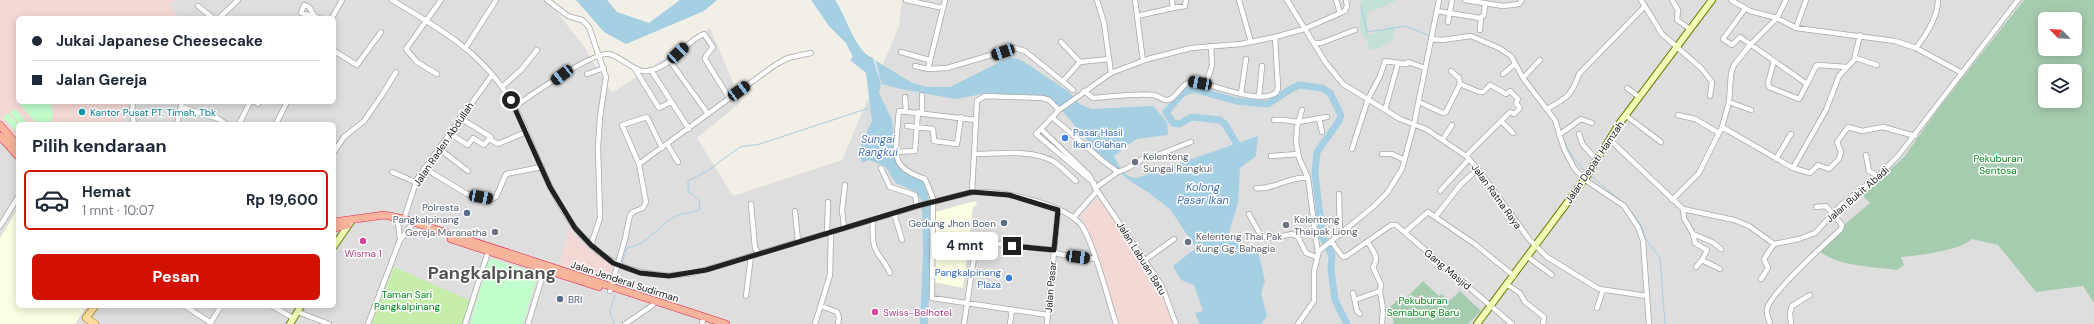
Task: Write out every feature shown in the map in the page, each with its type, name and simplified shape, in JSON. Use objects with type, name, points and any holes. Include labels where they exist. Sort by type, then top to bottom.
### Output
[{"type":"highway","points":[[0,125],[3,140],[16,154]]},
{"type":"highway","points":[[3,140],[16,145]]},
{"type":"highway","name":"Jalan Jenderal Sudirman","points":[[336,222],[379,219],[401,220],[545,268],[726,324]]},
{"type":"highway","name":"Jalan Jenderal Sudirman","points":[[401,220],[411,226],[447,235]]},
{"type":"highway","name":"Jalan Jenderal Sudirman","points":[[336,227],[349,222]]},
{"type":"highway","name":"Jalan Jenderal Sudirman","points":[[611,289],[702,322],[713,324]]},
{"type":"main road","name":"Jalan Depati Hamzah","points":[[1478,324],[1508,285],[1584,179],[1625,115],[1712,0]]},
{"type":"main road","points":[[336,243],[349,222]]},
{"type":"main road","points":[[94,308],[86,318],[95,324]]},
{"type":"main road","points":[[292,321],[299,309]]},
{"type":"street","points":[[221,16],[238,0]]},
{"type":"street","points":[[333,16],[342,0]]},
{"type":"street","points":[[392,0],[466,47],[492,75],[502,87],[514,107],[550,187],[564,213],[575,228],[591,245],[617,265],[650,275],[678,275],[706,270],[920,205],[972,192],[1009,195],[1074,216],[1083,228],[1096,259],[1116,324]]},
{"type":"street","points":[[437,74],[417,62],[406,50],[407,46],[427,21],[441,0]]},
{"type":"street","points":[[466,47],[496,0]]},
{"type":"street","points":[[547,0],[568,16],[582,20],[589,27],[603,55],[606,84],[600,117],[598,147],[600,218],[591,245]]},
{"type":"street","points":[[906,0],[943,8]]},
{"type":"street","points":[[928,69],[944,0]]},
{"type":"street","points":[[1097,0],[1104,23],[1111,73]]},
{"type":"street","points":[[1135,0],[1143,61]]},
{"type":"street","points":[[1172,0],[1173,8]]},
{"type":"street","points":[[1137,16],[1185,6],[1186,0]]},
{"type":"street","points":[[1239,0],[1251,42]]},
{"type":"street","name":"Jalan Ratna Raya","points":[[1287,0],[1304,29],[1343,84],[1385,110],[1443,139],[1468,157],[1536,246],[1558,265],[1603,290]]},
{"type":"street","points":[[1336,0],[1340,13]]},
{"type":"street","points":[[1064,154],[1036,134],[1059,109],[1084,90],[1111,73],[1143,61],[1181,50],[1251,42],[1304,29],[1340,13],[1347,8],[1346,0]]},
{"type":"street","points":[[1317,256],[1324,246],[1331,242],[1387,193],[1399,176],[1405,160],[1419,102],[1439,0]]},
{"type":"street","points":[[1448,22],[1452,0]]},
{"type":"street","points":[[1465,0],[1509,6],[1519,4],[1522,0]]},
{"type":"street","points":[[1640,0],[1660,31],[1676,48],[1702,69],[1712,82],[1710,96]]},
{"type":"street","points":[[1672,0],[1678,10],[1677,20],[1690,29]]},
{"type":"street","points":[[1731,0],[1745,9],[1778,18],[1796,28],[1860,35],[1884,39],[1916,48],[1962,73]]},
{"type":"street","points":[[1672,200],[1699,173],[1722,128],[1728,102],[1732,71],[1750,45],[1778,18],[1786,0]]},
{"type":"street","points":[[1796,28],[1806,0]]},
{"type":"street","points":[[1916,48],[1929,28],[1938,7],[1938,0]]},
{"type":"street","name":"Jalan Bukit Abadi","points":[[1774,244],[1810,236],[1841,205],[1878,176],[1915,136],[2018,0]]},
{"type":"street","points":[[1480,30],[1481,18],[1484,15],[1485,3]]},
{"type":"street","points":[[198,6],[210,16]]},
{"type":"street","points":[[1549,108],[1572,91],[1578,82],[1579,74],[1645,6]]},
{"type":"street","points":[[1745,9],[1723,39],[1732,46],[1740,36],[1750,45],[1807,84]]},
{"type":"street","points":[[1437,12],[1481,18]]},
{"type":"street","points":[[1314,43],[1321,43],[1355,30]]},
{"type":"street","points":[[336,52],[357,65],[381,32]]},
{"type":"street","points":[[635,69],[651,70],[670,61],[687,45],[703,34],[706,35],[713,47],[706,56],[706,60],[729,98]]},
{"type":"street","points":[[1793,168],[1826,110],[1839,76],[1855,58],[1860,35]]},
{"type":"street","points":[[1084,90],[1093,98],[1153,95],[1166,100],[1170,99],[1192,81],[1241,94],[1268,97],[1273,96],[1278,87],[1275,37]]},
{"type":"street","points":[[1432,37],[1474,37],[1505,51],[1549,108],[1562,134],[1570,161],[1584,179],[1624,206],[1638,227],[1643,241],[1649,324]]},
{"type":"street","points":[[1061,42],[1080,62]]},
{"type":"street","points":[[1206,85],[1212,65],[1211,46]]},
{"type":"street","points":[[916,66],[928,69],[947,68],[1015,48],[1025,50],[1063,80],[1073,90]]},
{"type":"street","points":[[502,87],[521,70],[537,50]]},
{"type":"street","points":[[901,52],[929,60]]},
{"type":"street","points":[[639,164],[780,62],[790,57],[811,53]]},
{"type":"street","points":[[514,107],[571,68],[603,55],[625,61],[635,69],[659,108],[671,102]]},
{"type":"street","points":[[1855,58],[1877,65]]},
{"type":"street","points":[[1063,80],[1080,62],[1109,59]]},
{"type":"street","points":[[1241,94],[1246,59]]},
{"type":"street","points":[[1525,76],[1540,60]]},
{"type":"street","points":[[670,61],[708,114]]},
{"type":"street","points":[[1352,148],[1368,100],[1380,76],[1385,61],[1407,64],[1408,62],[1425,68]]},
{"type":"street","points":[[1774,61],[1768,84],[1769,87],[1799,100],[1819,64],[1846,67]]},
{"type":"street","points":[[1385,110],[1398,63]]},
{"type":"street","points":[[1504,74],[1515,64]]},
{"type":"street","points":[[1259,96],[1262,66]]},
{"type":"street","points":[[587,74],[604,68]]},
{"type":"street","points":[[651,70],[689,129]]},
{"type":"street","points":[[1419,102],[1443,113],[1446,112],[1460,84],[1459,78],[1451,71]]},
{"type":"street","points":[[336,149],[344,137],[364,121],[396,72]]},
{"type":"street","name":"Jalan Raden Abdullah","points":[[401,220],[415,182],[492,75]]},
{"type":"street","points":[[1440,191],[1468,157],[1501,121],[1510,112],[1514,114],[1520,108],[1516,103],[1518,100],[1517,97],[1510,91],[1506,94],[1490,85],[1483,92],[1480,92],[1460,84]]},
{"type":"street","points":[[1627,88],[1639,97]]},
{"type":"street","points":[[895,152],[915,151],[922,95]]},
{"type":"street","points":[[972,192],[977,101],[985,96],[1042,98],[1050,101],[1059,109]]},
{"type":"street","points":[[905,98],[906,111]]},
{"type":"street","points":[[1728,102],[1751,110]]},
{"type":"street","points":[[133,104],[134,122]]},
{"type":"street","points":[[240,122],[249,104]]},
{"type":"street","points":[[277,122],[286,104]]},
{"type":"street","points":[[178,122],[182,105],[223,122]]},
{"type":"street","points":[[976,120],[920,112],[900,110],[899,112],[895,152],[897,160],[907,171],[925,180],[933,202],[931,296],[933,299],[1048,315]]},
{"type":"street","points":[[1298,324],[1314,301],[1314,272],[1317,256],[1308,178],[1298,154],[1296,142],[1298,122],[1302,110]]},
{"type":"street","points":[[1625,115],[1661,142]]},
{"type":"street","points":[[1678,115],[1694,119],[1719,133]]},
{"type":"street","points":[[611,289],[624,243],[630,214],[642,208],[646,202],[639,164],[622,125],[647,117],[662,148]]},
{"type":"street","points":[[907,126],[934,129],[934,141],[957,144],[961,117]]},
{"type":"street","points":[[1052,117],[1103,161],[1120,171]]},
{"type":"street","points":[[1274,120],[1298,122],[1327,117]]},
{"type":"street","points":[[460,118],[491,137],[489,139]]},
{"type":"street","points":[[1320,118],[1322,132]]},
{"type":"street","points":[[1562,134],[1581,119],[1592,123]]},
{"type":"street","points":[[1501,121],[1513,133]]},
{"type":"street","points":[[1443,139],[1452,125]]},
{"type":"street","points":[[1722,128],[1793,168],[1810,173],[1818,165],[1829,169],[1839,158],[1841,152],[1837,142],[1848,127],[1862,131],[1882,127],[1915,136]]},
{"type":"street","points":[[1041,129],[1064,154]]},
{"type":"street","points":[[489,139],[498,144],[526,132]]},
{"type":"street","points":[[449,133],[468,145],[473,138],[484,145],[489,139]]},
{"type":"street","points":[[1579,134],[1583,145],[1596,160]]},
{"type":"street","points":[[1776,158],[1791,134]]},
{"type":"street","points":[[1609,139],[1683,209],[1734,220],[1749,226],[1774,244],[1764,259],[1764,262],[1768,268],[1761,279]]},
{"type":"street","points":[[1058,216],[1074,216],[1097,189],[1120,171],[1144,158],[1150,158],[1191,142]]},
{"type":"street","points":[[667,144],[678,162]]},
{"type":"street","points":[[438,148],[468,171]]},
{"type":"street","points":[[975,154],[1017,154],[1042,157],[1055,162],[1076,181]]},
{"type":"street","name":"Jalan Labuan Batu","points":[[1064,154],[1097,189],[1145,260],[1164,289],[1176,324]]},
{"type":"street","points":[[1271,156],[1298,154]]},
{"type":"street","points":[[1382,154],[1390,154],[1405,160]]},
{"type":"street","points":[[1866,155],[1869,171],[1878,176]]},
{"type":"street","points":[[424,168],[467,194],[492,199],[497,196],[506,174],[542,167]]},
{"type":"street","points":[[881,168],[890,187],[915,195],[920,205]]},
{"type":"street","points":[[1436,216],[1461,184],[1478,169]]},
{"type":"street","points":[[392,172],[415,182]]},
{"type":"street","points":[[1256,188],[1264,189],[1301,177],[1308,178]]},
{"type":"street","points":[[844,228],[842,210],[845,185]]},
{"type":"street","points":[[1340,194],[1340,234]]},
{"type":"street","points":[[0,226],[16,200]]},
{"type":"street","points":[[815,324],[830,275],[828,202]]},
{"type":"street","points":[[751,204],[756,250],[759,254]]},
{"type":"street","points":[[1770,324],[1767,312],[1769,303],[1805,262],[1841,229],[1842,224],[1826,206],[1816,206]]},
{"type":"street","points":[[1683,209],[1684,218],[1693,234],[1695,243],[1707,250],[1702,260],[1696,267]]},
{"type":"street","name":"Jalan Pasar","points":[[1046,324],[1058,210]]},
{"type":"street","points":[[795,211],[798,242]]},
{"type":"street","points":[[1331,242],[1343,257],[1394,224],[1405,232],[1428,212],[1436,216],[1514,276]]},
{"type":"street","points":[[894,213],[902,240]]},
{"type":"street","points":[[1250,214],[1261,236],[1274,238],[1292,234],[1298,237],[1306,253],[1317,256]]},
{"type":"street","points":[[400,240],[401,220]]},
{"type":"street","points":[[872,220],[872,236],[875,249],[886,262],[890,273]]},
{"type":"street","points":[[368,324],[400,240],[411,226]]},
{"type":"street","name":"Gang Masjid","points":[[1405,232],[1512,324]]},
{"type":"street","points":[[1693,234],[1712,242],[1721,249]]},
{"type":"street","points":[[1145,260],[1174,239]]},
{"type":"street","points":[[964,324],[975,245],[980,242],[1054,250],[1060,255],[1096,259]]},
{"type":"street","points":[[1368,242],[1377,258],[1377,262],[1373,268],[1380,279],[1381,285],[1382,324]]},
{"type":"street","points":[[465,324],[489,250]]},
{"type":"street","points":[[746,296],[751,256]]},
{"type":"street","points":[[1528,257],[1552,275]]},
{"type":"street","points":[[1702,260],[1720,268]]},
{"type":"street","points":[[528,324],[545,268]]},
{"type":"street","points":[[1508,285],[1520,293],[1525,302],[1544,317],[1542,324]]},
{"type":"street","points":[[1597,308],[1603,290],[1647,296]]},
{"type":"street","points":[[1355,300],[1380,291]]},
{"type":"street","points":[[1353,293],[1356,310],[1360,314]]},
{"type":"street","points":[[1791,324],[1792,306],[1810,295]]},
{"type":"street","points":[[625,324],[653,305]]},
{"type":"street","points":[[821,306],[837,312],[839,318],[838,324]]},
{"type":"street","points":[[188,308],[211,323],[220,308]]},
{"type":"street","points":[[275,308],[292,321]]},
{"type":"street","points":[[299,309],[329,324]]},
{"type":"street","points":[[1010,324],[1012,310]]},
{"type":"shaded area","points":[[0,0],[547,0],[583,45],[612,93],[710,28],[741,102],[697,138],[733,196],[842,160],[899,26],[902,0],[2094,0],[2094,324],[0,324]]},
{"type":"shaded area","points":[[0,0],[176,0],[170,4],[177,16],[16,16],[16,104],[129,104],[124,122],[16,122],[16,139],[0,121]]},
{"type":"shaded area","points":[[1361,0],[1398,0],[1367,13],[1368,35],[1393,26],[1393,40],[1377,49],[1371,50],[1360,29]]},
{"type":"shaded area","points":[[1098,198],[1127,238],[1160,290],[1173,324],[1118,324],[1089,232],[1080,216]]},
{"type":"shaded area","points":[[975,201],[977,205],[973,207],[963,288],[934,282],[935,212]]},
{"type":"shaded area","points":[[16,211],[16,308],[86,308],[75,324],[0,324],[0,238]]},
{"type":"shaded area","points":[[570,228],[576,237],[589,249],[611,265],[613,275],[610,282],[559,265]]},
{"type":"green space","name":"Pekuburan Sentosa","points":[[2024,0],[2094,0],[2094,303],[2083,286],[2036,292],[1998,245],[1972,239],[1966,243],[1949,249],[1928,254],[1901,257],[1904,265],[1897,270],[1844,263],[1826,255],[1819,250],[1839,229],[1870,203],[1862,195],[1904,157],[1941,105]]},
{"type":"green space","points":[[20,104],[50,104],[52,113],[51,122],[35,122]]},
{"type":"green space","points":[[15,109],[26,122],[18,122],[10,113]]},
{"type":"green space","points":[[8,113],[16,122],[16,132],[3,117]]},
{"type":"green space","points":[[492,259],[538,273],[523,324],[470,324],[488,262]]},
{"type":"green space","name":"Taman Sari Pangkalpinang","points":[[394,267],[471,301],[463,324],[371,324]]},
{"type":"green space","name":"Pekuburan Semabung Baru","points":[[1423,281],[1439,296],[1442,294],[1449,301],[1460,291],[1481,311],[1468,324],[1394,324],[1390,307],[1402,296],[1406,298]]},
{"type":"water","points":[[576,0],[607,0],[617,12],[649,23],[680,0],[717,0],[704,11],[626,44],[604,32]]},
{"type":"water","name":"Sungai Rangkui","points":[[811,0],[835,0],[861,49],[873,58],[881,84],[879,93],[892,120],[896,159],[924,182],[932,209],[928,324],[920,324],[923,254],[922,201],[916,192],[896,183],[885,166],[869,160],[861,163],[861,143],[872,121],[866,73],[850,60],[853,57],[846,43],[829,26]]},
{"type":"water","name":"Kolong Pasar Ikan","points":[[1010,57],[1021,60],[1069,92],[1080,104],[1091,109],[1153,106],[1167,122],[1168,135],[1136,139],[1114,156],[1122,171],[1132,177],[1137,178],[1258,136],[1256,156],[1240,168],[1238,203],[1228,236],[1259,255],[1265,281],[1261,293],[1267,316],[1261,324],[1200,324],[1195,313],[1203,311],[1194,285],[1181,280],[1173,266],[1196,248],[1170,209],[1133,183],[1101,157],[1059,107],[1047,97],[988,93],[955,99],[901,89],[882,84],[875,60],[912,83],[927,87],[950,87]]},
{"type":"waterway","points":[[1361,6],[1367,32],[1406,26],[1430,36]]},
{"type":"waterway","points":[[1506,50],[1511,54]]},
{"type":"waterway","points":[[1518,65],[1524,74]]},
{"type":"waterway","points":[[1526,77],[1547,106]]},
{"type":"waterway","points":[[1238,146],[1225,124],[1220,120],[1192,117],[1179,124],[1173,123],[1166,112],[1183,93],[1193,89],[1236,101],[1268,104],[1299,85],[1322,88],[1330,93],[1341,115],[1339,121],[1317,152],[1315,173],[1322,236],[1332,255],[1331,269],[1335,300],[1347,324]]},
{"type":"waterway","points":[[622,263],[627,248],[641,243],[676,216],[700,209],[699,200],[688,191],[688,181],[707,171],[740,147],[760,144],[869,108]]},
{"type":"waterway","points":[[1550,110],[1557,119],[1561,132]]},
{"type":"waterway","points":[[1562,135],[1571,154],[1585,171]]},
{"type":"waterway","points":[[1591,176],[1622,202]]},
{"type":"waterway","points":[[1627,207],[1635,216],[1643,229],[1645,238],[1660,258],[1665,324]]},
{"type":"waterway","points":[[614,324],[610,311],[615,295]]},
{"type":"place","name":"Kantor Pusat PT. Timah, Tbk","points":[[82,112]]},
{"type":"place","name":"Pasar Hasil Ikan Olahan","points":[[1065,138]]},
{"type":"place","name":"Kelenteng Sungai Rangkui","points":[[1135,162]]},
{"type":"place","name":"Polresta Pangkalpinang","points":[[467,213]]},
{"type":"place","name":"Gedung Jhon Boen","points":[[1004,223]]},
{"type":"place","name":"Kelenteng Thaipak Liong","points":[[1286,225]]},
{"type":"place","name":"Gereja Maranatha","points":[[495,232]]},
{"type":"place","name":"Wisma 1","points":[[363,241]]},
{"type":"place","name":"Kelenteng Thai Pak Kung Gg. Bahagia","points":[[1188,242]]},
{"type":"place","name":"Pangkalpinang Plaza","points":[[1009,278]]},
{"type":"place","name":"BRI","points":[[560,299]]},
{"type":"place","name":"Swiss-Belhotel","points":[[875,312]]},
{"type":"district","name":"Pangkalpinang","points":[[492,273]]},
{"type":"route","points":[[511,100],[550,187],[564,213],[575,228],[591,245],[613,263],[640,273],[669,276],[694,273],[917,206],[972,192],[1009,195],[1058,210],[1054,250],[1012,246]]}]
